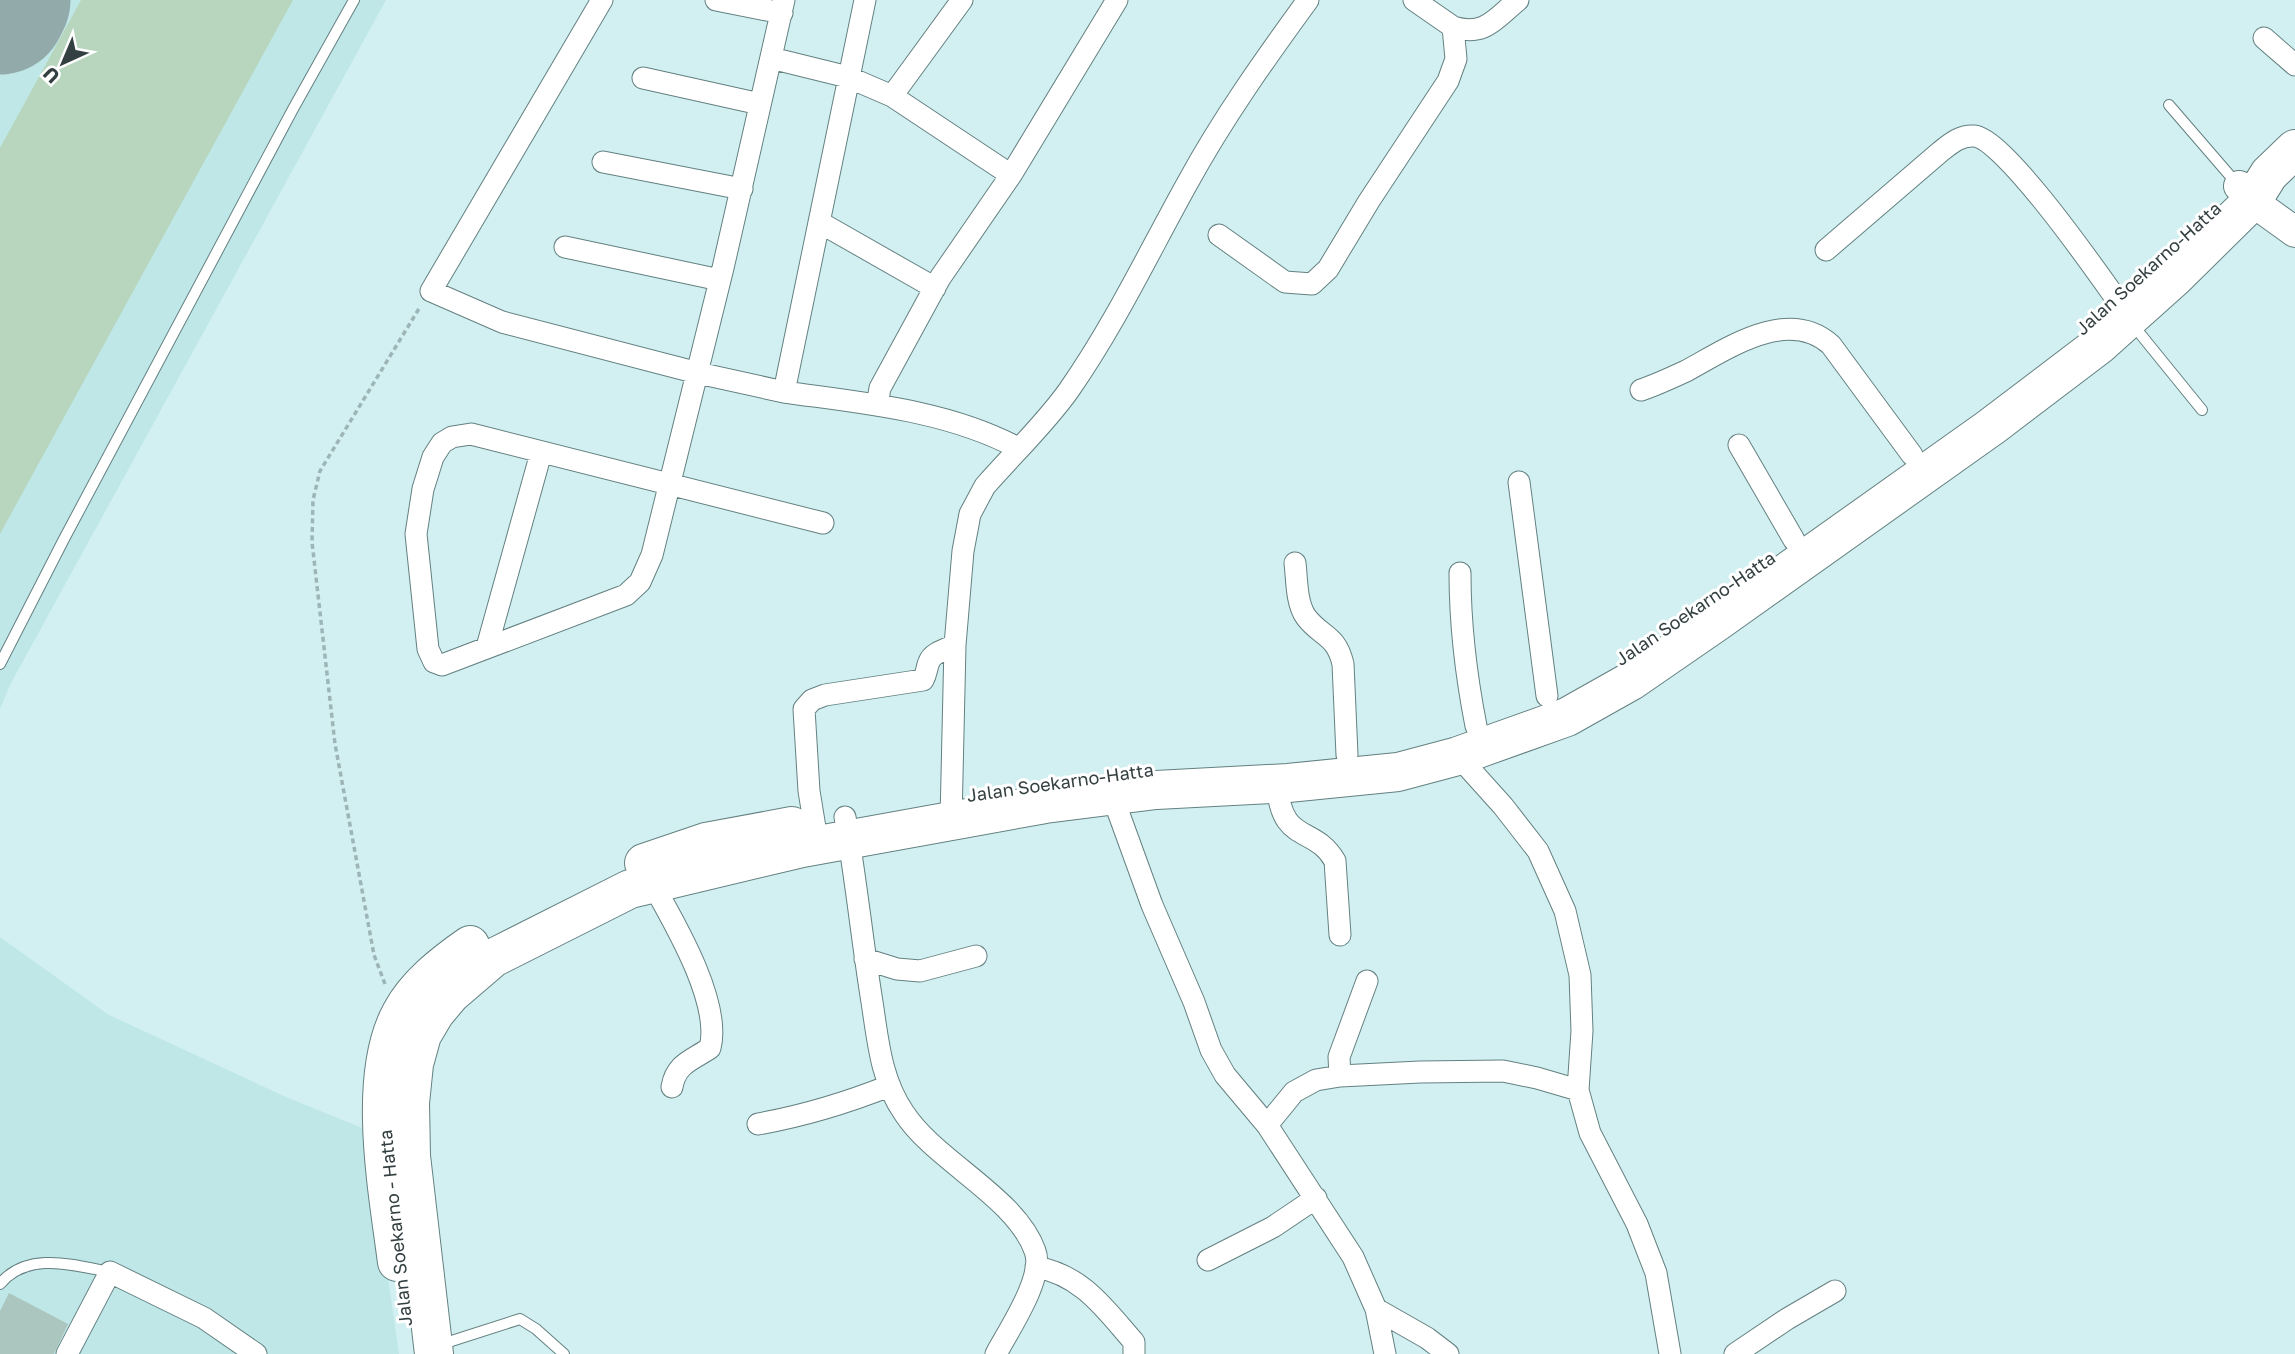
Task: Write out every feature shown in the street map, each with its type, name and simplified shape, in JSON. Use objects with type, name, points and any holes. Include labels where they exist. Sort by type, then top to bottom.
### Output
[{"type":"highway","name":"Jalan Soekarno-Hatta","points":[[832,831],[951,808],[1106,772],[1347,755],[1430,743],[1467,741],[1547,696],[1625,658],[1912,455],[1986,417],[2045,360],[2122,310],[2272,173]]},
{"type":"highway","points":[[951,808],[1045,804],[1156,790],[1398,772],[1467,741],[1567,717],[1631,681],[1986,417]]},
{"type":"highway","name":"Jalan Soekarno - Hatta","points":[[425,1352],[386,1178],[383,1109],[385,1066],[400,1014],[427,980],[448,960],[475,942],[548,902],[618,872],[706,842],[832,831]]},
{"type":"highway","name":"Jalan Soekarno - Hatta","points":[[425,1352],[411,1156],[410,1103],[414,1064],[422,1035],[451,994],[493,958],[630,890],[832,831]]},
{"type":"street","points":[[602,0],[432,291],[502,322],[698,373],[783,392],[877,405],[959,423],[999,437],[1018,448]]},
{"type":"street","points":[[716,0],[783,6],[742,189],[698,373],[668,485],[652,555],[640,582],[626,595],[442,665],[435,662],[428,649],[416,534],[423,489],[433,457],[442,443],[452,437],[471,434],[541,453],[668,485],[823,523]]},
{"type":"street","points":[[783,392],[865,0]]},
{"type":"street","points":[[892,96],[962,0]]},
{"type":"street","points":[[877,405],[880,388],[935,288],[1011,175],[1117,0]]},
{"type":"street","points":[[951,808],[955,645],[963,551],[970,514],[985,486],[1052,411],[1086,365],[1236,100],[1308,0]]},
{"type":"street","points":[[1414,0],[1453,27],[1467,32],[1492,24],[1518,0]]},
{"type":"street","points":[[1219,235],[1285,282],[1312,284],[1328,269],[1368,201],[1448,81],[1456,59],[1453,27]]},
{"type":"street","points":[[2264,38],[2295,65]]},
{"type":"street","points":[[771,58],[848,78],[892,96],[1011,175]]},
{"type":"street","points":[[643,78],[760,104]]},
{"type":"street","points":[[1826,250],[1940,152],[1958,139],[1975,136],[1985,140],[2019,172],[2071,233],[2122,310]]},
{"type":"street","points":[[603,162],[742,189]]},
{"type":"street","points":[[2272,173],[2295,232]]},
{"type":"street","points":[[818,222],[935,288]]},
{"type":"street","points":[[565,247],[720,280]]},
{"type":"street","points":[[1641,390],[1688,370],[1729,346],[1772,331],[1805,330],[1821,336],[1831,345],[1912,455]]},
{"type":"street","points":[[1739,445],[1794,540]]},
{"type":"street","points":[[487,647],[541,453]]},
{"type":"street","points":[[1519,482],[1547,696]]},
{"type":"street","points":[[1295,563],[1298,595],[1307,618],[1331,639],[1339,650],[1343,664],[1347,755]]},
{"type":"street","points":[[1460,573],[1460,613],[1467,681],[1467,741],[1503,806],[1538,851],[1565,911],[1580,975],[1582,1031],[1578,1090],[1590,1133],[1637,1224],[1656,1273],[1670,1354]]},
{"type":"street","points":[[955,645],[935,654],[929,660],[927,674],[923,680],[825,695],[812,700],[804,709],[807,771],[832,831],[865,959],[881,1061],[888,1086],[905,1115],[921,1133],[1014,1216],[1036,1252],[1037,1267],[1031,1288],[996,1354]]},
{"type":"street","points":[[1277,783],[1278,800],[1290,827],[1330,852],[1335,861],[1340,935]]},
{"type":"street","points":[[1112,795],[1152,905],[1194,1002],[1211,1050],[1225,1075],[1267,1125],[1353,1257],[1376,1309],[1385,1354]]},
{"type":"street","points":[[652,883],[692,960],[712,1020],[713,1038],[710,1048],[674,1074],[672,1087]]},
{"type":"street","points":[[865,959],[897,970],[920,971],[976,956]]},
{"type":"street","points":[[1340,1076],[1339,1057],[1344,1038],[1367,981]]},
{"type":"street","points":[[1267,1125],[1294,1092],[1316,1080],[1340,1076],[1503,1071],[1578,1090]]},
{"type":"street","points":[[758,1124],[795,1117],[856,1099],[888,1086]]},
{"type":"street","points":[[1208,1260],[1273,1227],[1316,1198]]},
{"type":"street","points":[[1037,1267],[1053,1270],[1078,1283],[1134,1342],[1134,1354]]},
{"type":"street","points":[[66,1354],[110,1272],[204,1318],[256,1354]]},
{"type":"street","points":[[1735,1354],[1835,1291]]},
{"type":"street","points":[[1376,1309],[1427,1338],[1448,1354]]},
{"type":"lane","points":[[0,664],[293,109],[354,0]]},
{"type":"lane","points":[[2169,105],[2272,173]]},
{"type":"lane","points":[[2122,310],[2202,410]]},
{"type":"lane","points":[[0,1284],[19,1267],[35,1263],[70,1264],[110,1272]]},
{"type":"lane","points":[[425,1352],[520,1319],[536,1329],[564,1354]]},
{"type":"path","points":[[400,1014],[374,955],[335,744],[312,542],[313,500],[320,471],[343,430],[432,291]]},
{"type":"shaded area","points":[[0,0],[386,0],[11,683],[0,709]]},
{"type":"shaded area","points":[[0,937],[109,1015],[286,1097],[367,1130],[399,1354],[0,1354]]},
{"type":"green space","points":[[81,0],[293,0],[0,534],[0,148]]},
{"type":"building","points":[[9,1293],[68,1324],[54,1354],[0,1354],[0,1311]]},
{"type":"runway","points":[[0,8],[4,0]]}]
